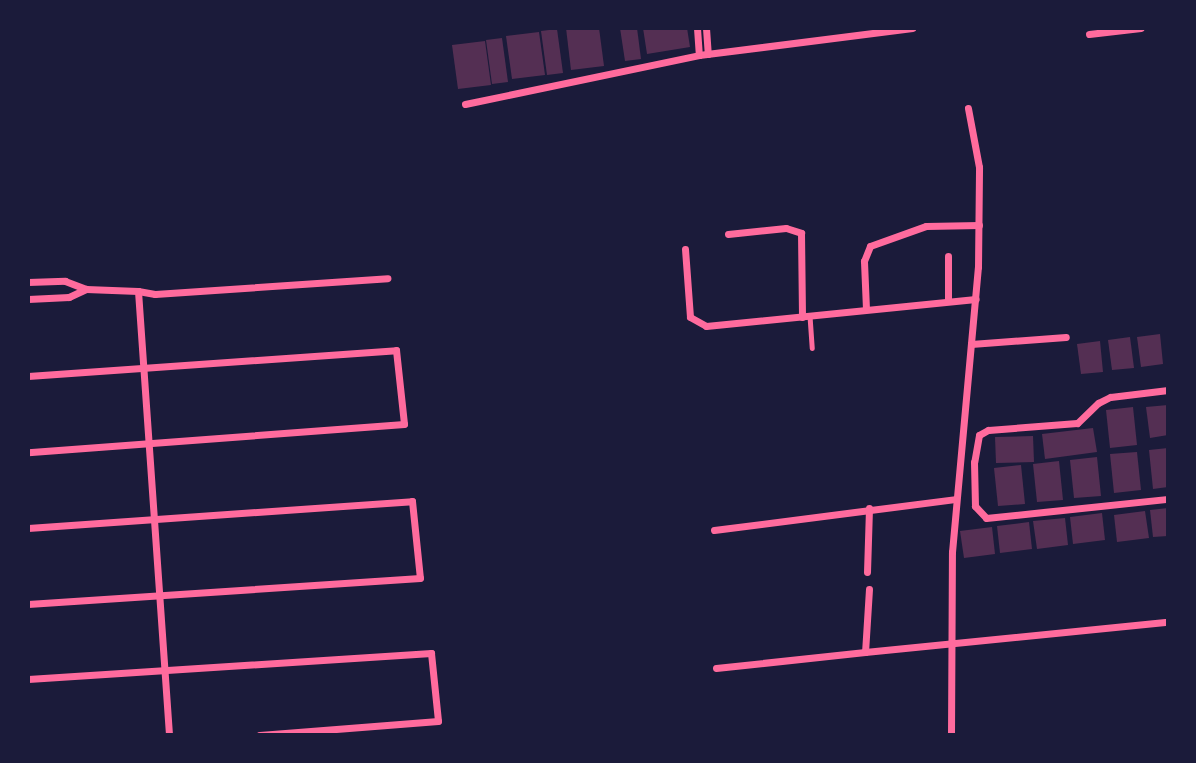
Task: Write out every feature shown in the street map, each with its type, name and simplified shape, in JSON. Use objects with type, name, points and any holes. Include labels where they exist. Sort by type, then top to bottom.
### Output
[{"type":"street","points":[[697,28],[699,55]]},
{"type":"street","points":[[706,28],[708,54]]},
{"type":"street","points":[[465,104],[699,55],[912,28]]},
{"type":"street","points":[[1089,34],[1141,28]]},
{"type":"street","points":[[951,735],[950,642],[955,499],[976,299],[979,225],[979,167],[968,108]]},
{"type":"street","points":[[866,309],[864,261],[870,246],[926,226],[979,225]]},
{"type":"street","points":[[728,234],[786,228],[801,233],[802,317]]},
{"type":"street","points":[[685,248],[688,309],[694,323],[706,326],[976,299]]},
{"type":"street","points":[[948,256],[948,301]]},
{"type":"street","points":[[28,282],[65,281],[86,289],[155,294],[387,278]]},
{"type":"street","points":[[28,299],[69,297],[86,289]]},
{"type":"street","points":[[138,291],[169,735]]},
{"type":"street","points":[[971,344],[1066,337]]},
{"type":"street","points":[[28,376],[396,350],[404,424],[28,452]]},
{"type":"street","points":[[1168,390],[1111,397],[1097,403],[1077,423],[988,430],[979,435],[975,445],[974,489],[978,513],[986,518],[1168,499]]},
{"type":"street","points":[[714,530],[955,499]]},
{"type":"street","points":[[28,528],[412,500],[420,579],[28,604]]},
{"type":"street","points":[[867,572],[869,508]]},
{"type":"street","points":[[864,652],[869,589]]},
{"type":"street","points":[[716,668],[950,642],[1168,622]]},
{"type":"street","points":[[28,679],[431,653],[438,722],[260,735]]},
{"type":"lane","points":[[810,316],[812,348]]},
{"type":"building","points":[[566,28],[599,28],[604,66],[571,70]]},
{"type":"building","points":[[620,28],[637,28],[641,59],[625,61]]},
{"type":"building","points":[[643,28],[687,28],[690,47],[647,54]]},
{"type":"building","points":[[557,29],[563,73],[547,75],[541,31]]},
{"type":"building","points":[[539,32],[545,75],[512,79],[506,36]]},
{"type":"building","points":[[502,38],[508,82],[492,84],[486,40]]},
{"type":"building","points":[[485,41],[491,85],[458,89],[452,45]]},
{"type":"building","points":[[1160,334],[1163,364],[1141,367],[1137,337]]},
{"type":"building","points":[[1130,337],[1134,368],[1112,370],[1108,340]]},
{"type":"building","points":[[1100,341],[1103,372],[1081,374],[1077,344]]},
{"type":"building","points":[[1168,405],[1168,435],[1150,438],[1146,407]]},
{"type":"building","points":[[1133,407],[1137,445],[1110,448],[1106,410]]},
{"type":"building","points":[[1093,428],[1097,452],[1045,459],[1042,434]]},
{"type":"building","points":[[1033,436],[1034,462],[996,463],[995,437]]},
{"type":"building","points":[[1168,448],[1168,487],[1153,489],[1149,450]]},
{"type":"building","points":[[1137,452],[1141,490],[1114,493],[1110,454]]},
{"type":"building","points":[[1097,457],[1101,496],[1074,498],[1070,460]]},
{"type":"building","points":[[1059,461],[1063,500],[1037,502],[1033,464]]},
{"type":"building","points":[[1021,465],[1025,504],[998,506],[994,468]]},
{"type":"building","points":[[1168,508],[1168,536],[1153,537],[1150,510]]},
{"type":"building","points":[[1145,511],[1149,538],[1117,542],[1114,515]]},
{"type":"building","points":[[1102,513],[1105,540],[1073,544],[1070,517]]},
{"type":"building","points":[[1065,518],[1068,545],[1037,549],[1033,521]]},
{"type":"building","points":[[1029,522],[1032,549],[1000,553],[997,526]]},
{"type":"building","points":[[992,527],[995,554],[964,558],[960,531]]}]
